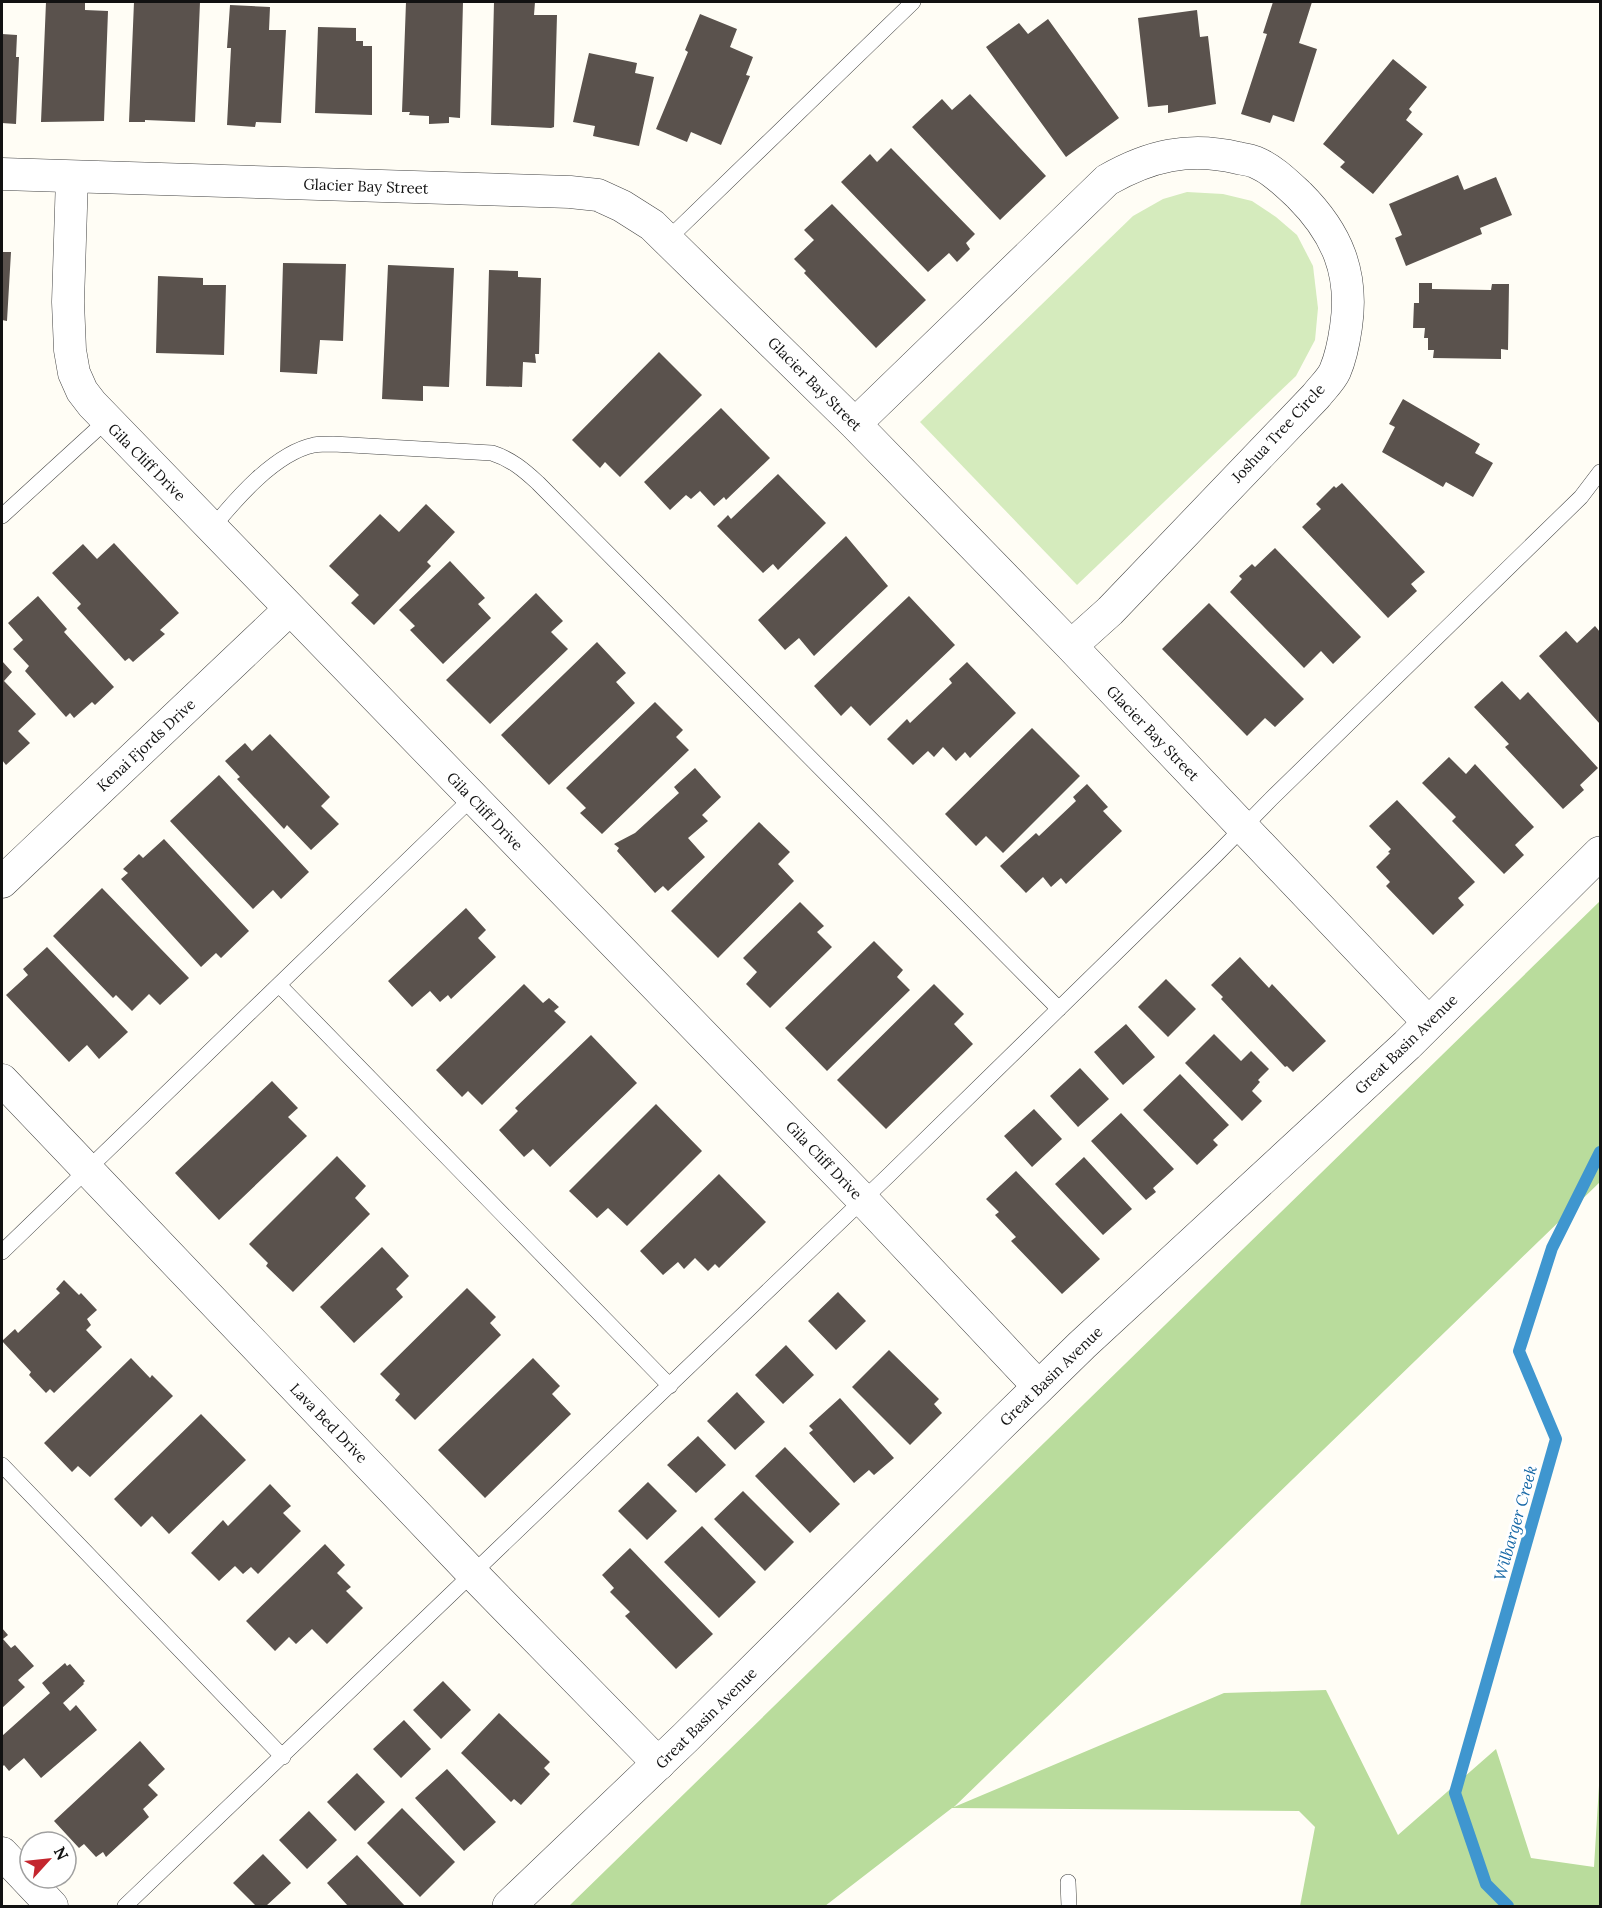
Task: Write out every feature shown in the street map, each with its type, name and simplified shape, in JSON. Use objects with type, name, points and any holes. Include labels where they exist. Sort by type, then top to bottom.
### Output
[{"type":"street","name":"Joshua Tree Circle","points":[[855,424],[1107,180],[1131,166],[1159,157],[1179,154],[1221,154],[1255,162],[1284,180],[1314,210],[1336,244],[1347,276],[1349,304],[1344,340],[1335,372],[1316,396],[1110,611],[1071,646]]},
{"type":"street","name":"Glacier Bay Street","points":[[2,174],[570,192],[598,195],[622,206],[652,225],[855,424],[1071,646],[1429,1023]]},
{"type":"street","name":"Gila Cliff Drive","points":[[72,177],[68,302],[70,350],[82,391],[106,421],[863,1200],[1039,1387]]},
{"type":"street","name":"Kenai Fjords Drive","points":[[2,882],[290,609]]},
{"type":"street","name":"Great Basin Avenue","points":[[509,1906],[659,1764],[1039,1387],[1429,1023],[1600,853]]},
{"type":"street","name":"Lava Bed Drive","points":[[2,1080],[473,1574],[659,1764]]},
{"type":"street","points":[[2,1853],[52,1906]]},
{"type":"lane","points":[[667,240],[913,2]]},
{"type":"lane","points":[[2,516],[106,421]]},
{"type":"lane","points":[[212,528],[237,498],[280,460],[313,445],[333,444],[492,453],[511,461],[538,483],[1059,1009]]},
{"type":"lane","points":[[124,1906],[283,1757],[863,1200],[1581,497],[1600,472]]},
{"type":"lane","points":[[2,1252],[472,798]]},
{"type":"lane","points":[[279,985],[670,1386]]},
{"type":"lane","points":[[2,1465],[283,1757]]},
{"type":"lane","points":[[1068,1882],[1069,1906]]},
{"type":"green space","points":[[1187,192],[1223,194],[1252,201],[1297,235],[1313,266],[1318,308],[1315,340],[1296,376],[1077,585],[920,422],[1133,216],[1163,199]]},
{"type":"green space","points":[[1600,901],[1600,1182],[954,1807],[1224,1693],[1326,1690],[1398,1835],[1496,1749],[1531,1858],[1594,1867],[1600,1769],[1600,1906],[1300,1906],[1315,1827],[1299,1811],[952,1808],[825,1906],[569,1906]]},
{"type":"building","points":[[46,2],[85,2],[85,10],[108,11],[104,121],[41,122]]},
{"type":"building","points":[[134,2],[200,2],[195,122],[145,120],[145,122],[129,122]]},
{"type":"building","points":[[406,2],[463,2],[460,118],[449,117],[449,123],[429,124],[429,116],[409,115],[410,112],[402,112]]},
{"type":"building","points":[[494,2],[535,2],[534,15],[557,15],[554,127],[491,125]]},
{"type":"building","points":[[1273,2],[1312,2],[1299,43],[1317,49],[1294,122],[1273,115],[1270,123],[1241,114],[1267,34],[1263,33]]},
{"type":"building","points":[[230,5],[270,7],[269,30],[286,30],[281,123],[256,122],[255,127],[227,125],[231,48],[227,48]]},
{"type":"building","points":[[1197,10],[1200,37],[1208,36],[1216,104],[1168,113],[1168,105],[1148,107],[1138,18]]},
{"type":"building","points":[[700,14],[737,29],[730,47],[753,57],[746,75],[750,76],[721,145],[691,132],[687,142],[656,129],[688,52],[685,50]]},
{"type":"building","points":[[1048,19],[1119,118],[1066,157],[986,47],[1019,23],[1028,34]]},
{"type":"building","points":[[318,27],[356,28],[356,41],[363,41],[363,46],[372,46],[372,115],[315,113]]},
{"type":"building","points":[[2,34],[17,35],[16,57],[19,57],[16,124],[2,123]]},
{"type":"building","points":[[589,53],[637,63],[635,73],[654,77],[639,146],[593,136],[595,126],[573,122]]},
{"type":"building","points":[[1393,59],[1427,87],[1409,109],[1412,112],[1406,120],[1423,134],[1373,194],[1340,167],[1345,162],[1323,144]]},
{"type":"building","points":[[970,94],[1046,176],[1000,220],[912,127],[942,99],[952,110]]},
{"type":"building","points":[[891,148],[975,234],[966,243],[970,249],[957,262],[949,253],[928,272],[841,182],[870,154],[877,162]]},
{"type":"building","points":[[1458,175],[1464,190],[1496,177],[1512,215],[1480,228],[1482,234],[1406,266],[1395,238],[1402,235],[1389,204]]},
{"type":"building","points":[[832,204],[926,300],[876,348],[804,273],[806,271],[794,259],[814,240],[804,230]]},
{"type":"building","points":[[2,252],[11,252],[7,321],[2,320]]},
{"type":"building","points":[[283,263],[346,264],[343,341],[320,340],[317,374],[280,372]]},
{"type":"building","points":[[388,265],[454,268],[449,387],[423,386],[423,401],[382,399]]},
{"type":"building","points":[[489,270],[518,271],[518,277],[541,278],[539,354],[535,354],[536,363],[523,362],[522,387],[486,386]]},
{"type":"building","points":[[158,276],[203,278],[203,285],[226,285],[224,355],[156,353]]},
{"type":"building","points":[[1419,283],[1432,283],[1432,289],[1491,290],[1492,284],[1509,284],[1508,350],[1501,349],[1501,359],[1433,358],[1434,350],[1428,350],[1428,338],[1424,338],[1425,328],[1413,328],[1414,303],[1419,303]]},
{"type":"building","points":[[659,352],[702,395],[620,477],[605,462],[600,468],[572,440]]},
{"type":"building","points":[[1403,399],[1480,444],[1475,453],[1493,463],[1473,497],[1446,482],[1443,487],[1382,452],[1395,427],[1389,424]]},
{"type":"building","points":[[721,408],[770,458],[726,500],[724,497],[714,506],[700,491],[691,499],[686,495],[670,510],[644,482]]},
{"type":"building","points":[[778,474],[826,523],[778,570],[773,564],[763,573],[717,526],[728,515],[731,519]]},
{"type":"building","points":[[1342,483],[1425,572],[1411,584],[1417,591],[1388,618],[1302,527],[1321,509],[1316,504],[1334,486],[1336,488]]},
{"type":"building","points":[[426,504],[455,532],[427,562],[431,566],[374,625],[351,603],[359,595],[329,566],[380,514],[399,532]]},
{"type":"building","points":[[846,536],[888,586],[814,656],[799,638],[785,650],[758,620]]},
{"type":"building","points":[[114,543],[179,613],[160,630],[165,634],[133,662],[129,658],[125,661],[77,608],[81,604],[52,573],[83,544],[97,559]]},
{"type":"building","points":[[1275,548],[1361,637],[1333,664],[1321,651],[1304,668],[1230,592],[1242,579],[1239,576],[1252,564],[1255,567]]},
{"type":"building","points":[[450,561],[485,598],[478,604],[491,618],[443,664],[410,630],[415,626],[399,610]]},
{"type":"building","points":[[536,593],[563,621],[551,632],[568,649],[490,724],[446,680]]},
{"type":"building","points":[[38,596],[67,629],[64,632],[114,687],[95,705],[92,702],[74,718],[70,713],[66,717],[25,671],[29,666],[13,649],[23,640],[8,623]]},
{"type":"building","points":[[909,596],[955,645],[870,726],[851,706],[841,716],[814,686]]},
{"type":"building","points":[[1209,603],[1304,699],[1275,727],[1265,718],[1247,736],[1162,649]]},
{"type":"building","points":[[1595,626],[1600,632],[1600,724],[1539,656],[1566,631],[1577,643]]},
{"type":"building","points":[[597,642],[626,673],[616,682],[635,703],[549,785],[501,735]]},
{"type":"building","points":[[2,661],[12,672],[4,681],[36,714],[18,731],[30,743],[6,765],[2,760]]},
{"type":"building","points":[[967,662],[1016,713],[970,758],[965,752],[956,761],[943,747],[934,757],[928,751],[913,765],[887,739],[907,719],[910,723],[952,683],[949,679]]},
{"type":"building","points":[[1502,681],[1520,700],[1528,692],[1598,768],[1580,785],[1584,790],[1563,809],[1505,747],[1509,744],[1474,707]]},
{"type":"building","points":[[655,702],[683,730],[676,737],[689,750],[602,834],[580,813],[586,808],[566,788]]},
{"type":"building","points":[[1032,728],[1080,776],[1003,853],[986,836],[976,846],[945,814]]},
{"type":"building","points":[[270,734],[330,797],[321,806],[339,824],[311,850],[287,825],[284,829],[237,779],[240,777],[225,761],[245,743],[252,751]]},
{"type":"building","points":[[1449,757],[1466,774],[1475,764],[1534,827],[1515,845],[1524,855],[1504,874],[1452,821],[1456,817],[1422,783]]},
{"type":"building","points":[[695,768],[721,797],[702,815],[708,821],[688,838],[705,857],[668,891],[663,886],[655,893],[617,851],[619,848],[614,844],[635,833],[679,793],[674,787]]},
{"type":"building","points":[[219,775],[309,872],[281,899],[273,890],[253,909],[170,821]]},
{"type":"building","points":[[1087,784],[1108,807],[1103,811],[1122,831],[1066,884],[1061,878],[1051,887],[1043,877],[1026,893],[1000,866],[1036,833],[1039,836],[1076,801],[1073,797]]},
{"type":"building","points":[[1397,800],[1475,882],[1458,898],[1464,905],[1433,935],[1386,886],[1390,882],[1376,867],[1391,849],[1369,826]]},
{"type":"building","points":[[759,822],[790,852],[778,864],[794,881],[718,958],[671,911]]},
{"type":"building","points":[[164,839],[249,931],[221,958],[216,953],[201,967],[121,879],[128,873],[123,869],[139,854],[143,858]]},
{"type":"building","points":[[102,888],[189,978],[160,1005],[149,994],[132,1011],[116,995],[113,998],[53,936]]},
{"type":"building","points":[[800,902],[824,926],[817,932],[832,947],[770,1008],[746,984],[757,972],[743,958]]},
{"type":"building","points":[[466,908],[486,930],[478,938],[496,957],[451,999],[448,995],[440,1002],[430,991],[412,1007],[388,981]]},
{"type":"building","points":[[874,941],[903,970],[897,977],[910,990],[827,1071],[785,1028]]},
{"type":"building","points":[[47,947],[128,1032],[99,1059],[87,1045],[69,1062],[6,995],[28,975],[23,969]]},
{"type":"building","points":[[1240,957],[1269,988],[1272,984],[1326,1041],[1293,1072],[1287,1066],[1285,1067],[1221,999],[1223,997],[1211,985]]},
{"type":"building","points":[[1166,979],[1196,1009],[1168,1037],[1138,1007]]},
{"type":"building","points":[[524,984],[543,1003],[549,998],[559,1007],[554,1011],[566,1022],[482,1105],[468,1091],[462,1097],[436,1070]]},
{"type":"building","points":[[934,984],[964,1014],[954,1024],[973,1044],[886,1129],[837,1080]]},
{"type":"building","points":[[1126,1024],[1155,1057],[1123,1085],[1094,1052]]},
{"type":"building","points":[[1214,1034],[1241,1061],[1251,1051],[1269,1069],[1258,1080],[1260,1082],[1252,1091],[1262,1101],[1242,1121],[1185,1063]]},
{"type":"building","points":[[591,1035],[637,1083],[550,1167],[533,1149],[524,1157],[499,1130],[518,1111],[515,1108]]},
{"type":"building","points":[[1080,1068],[1109,1099],[1078,1127],[1050,1096]]},
{"type":"building","points":[[1180,1074],[1229,1125],[1213,1140],[1218,1145],[1197,1165],[1143,1110]]},
{"type":"building","points":[[272,1081],[298,1108],[288,1117],[307,1136],[219,1220],[175,1173]]},
{"type":"building","points":[[656,1104],[702,1151],[627,1226],[608,1208],[597,1218],[569,1191]]},
{"type":"building","points":[[1034,1109],[1062,1139],[1032,1167],[1004,1136]]},
{"type":"building","points":[[1121,1113],[1174,1169],[1153,1188],[1156,1192],[1146,1200],[1091,1141]]},
{"type":"building","points":[[337,1156],[366,1186],[355,1198],[370,1214],[293,1292],[266,1266],[268,1263],[249,1244]]},
{"type":"building","points":[[1084,1157],[1132,1209],[1103,1235],[1055,1184]]},
{"type":"building","points":[[1016,1171],[1100,1259],[1062,1294],[1011,1241],[1016,1237],[995,1215],[999,1212],[986,1199]]},
{"type":"building","points":[[719,1174],[766,1222],[719,1268],[715,1264],[708,1271],[695,1258],[684,1269],[678,1262],[663,1275],[640,1251]]},
{"type":"building","points":[[382,1247],[409,1276],[396,1289],[403,1297],[354,1343],[320,1307]]},
{"type":"building","points":[[64,1280],[79,1295],[81,1293],[97,1310],[87,1319],[91,1325],[86,1330],[102,1347],[54,1393],[50,1389],[46,1393],[29,1375],[31,1372],[2,1341],[15,1329],[18,1333],[60,1293],[56,1289]]},
{"type":"building","points":[[467,1288],[496,1317],[490,1323],[501,1335],[415,1420],[395,1400],[400,1394],[380,1374]]},
{"type":"building","points":[[838,1292],[866,1321],[836,1350],[808,1321]]},
{"type":"building","points":[[786,1345],[814,1375],[783,1404],[755,1375]]},
{"type":"building","points":[[889,1350],[939,1399],[934,1404],[942,1413],[910,1445],[852,1387]]},
{"type":"building","points":[[131,1358],[150,1378],[152,1375],[173,1396],[90,1477],[78,1466],[72,1472],[44,1443]]},
{"type":"building","points":[[533,1358],[560,1386],[552,1394],[571,1414],[485,1498],[438,1450]]},
{"type":"building","points":[[737,1392],[765,1422],[735,1450],[707,1421]]},
{"type":"building","points":[[840,1398],[894,1458],[874,1475],[869,1470],[854,1483],[809,1433],[813,1430],[809,1426]]},
{"type":"building","points":[[201,1414],[246,1460],[169,1534],[152,1516],[141,1527],[114,1499]]},
{"type":"building","points":[[698,1436],[726,1465],[696,1493],[667,1465]]},
{"type":"building","points":[[785,1447],[840,1504],[810,1533],[755,1476]]},
{"type":"building","points":[[648,1482],[677,1511],[647,1540],[618,1511]]},
{"type":"building","points":[[270,1484],[291,1506],[283,1513],[301,1531],[258,1574],[251,1567],[243,1574],[235,1566],[219,1581],[191,1553],[223,1520],[228,1526]]},
{"type":"building","points":[[743,1491],[794,1542],[765,1571],[714,1519]]},
{"type":"building","points":[[702,1526],[756,1582],[719,1618],[664,1562]]},
{"type":"building","points":[[325,1544],[345,1565],[337,1573],[351,1587],[346,1591],[363,1608],[327,1644],[312,1629],[296,1644],[289,1637],[275,1651],[246,1621]]},
{"type":"building","points":[[630,1548],[713,1634],[676,1669],[625,1616],[630,1612],[610,1592],[614,1588],[602,1575]]},
{"type":"building","points":[[2,1628],[8,1635],[3,1639],[11,1648],[15,1645],[34,1666],[18,1680],[25,1687],[2,1708]]},
{"type":"building","points":[[65,1663],[67,1666],[70,1664],[85,1681],[63,1703],[70,1711],[76,1705],[97,1730],[41,1778],[24,1758],[9,1771],[4,1765],[2,1767],[2,1736],[50,1693],[42,1683]]},
{"type":"building","points":[[443,1681],[471,1710],[441,1739],[413,1710]]},
{"type":"building","points":[[499,1713],[550,1762],[544,1768],[550,1774],[521,1805],[514,1799],[511,1802],[461,1753]]},
{"type":"building","points":[[404,1720],[431,1749],[401,1778],[373,1749]]},
{"type":"building","points":[[140,1741],[165,1769],[148,1785],[158,1795],[143,1809],[149,1817],[106,1857],[103,1852],[96,1857],[84,1844],[79,1848],[78,1830],[62,1830],[54,1821]]},
{"type":"building","points":[[447,1769],[496,1822],[464,1851],[415,1798]]},
{"type":"building","points":[[357,1773],[385,1802],[355,1831],[327,1802]]},
{"type":"building","points":[[402,1808],[455,1862],[420,1897],[367,1843]]},
{"type":"building","points":[[309,1811],[337,1840],[307,1869],[279,1840]]},
{"type":"building","points":[[263,1854],[291,1883],[266,1906],[256,1906],[233,1883]]},
{"type":"building","points":[[357,1855],[405,1906],[348,1906],[327,1883]]},
{"type":"waterway","name":"Wilbarger Creek","points":[[1508,1906],[1486,1884],[1455,1793],[1556,1439],[1519,1351],[1552,1248],[1600,1152]]}]
